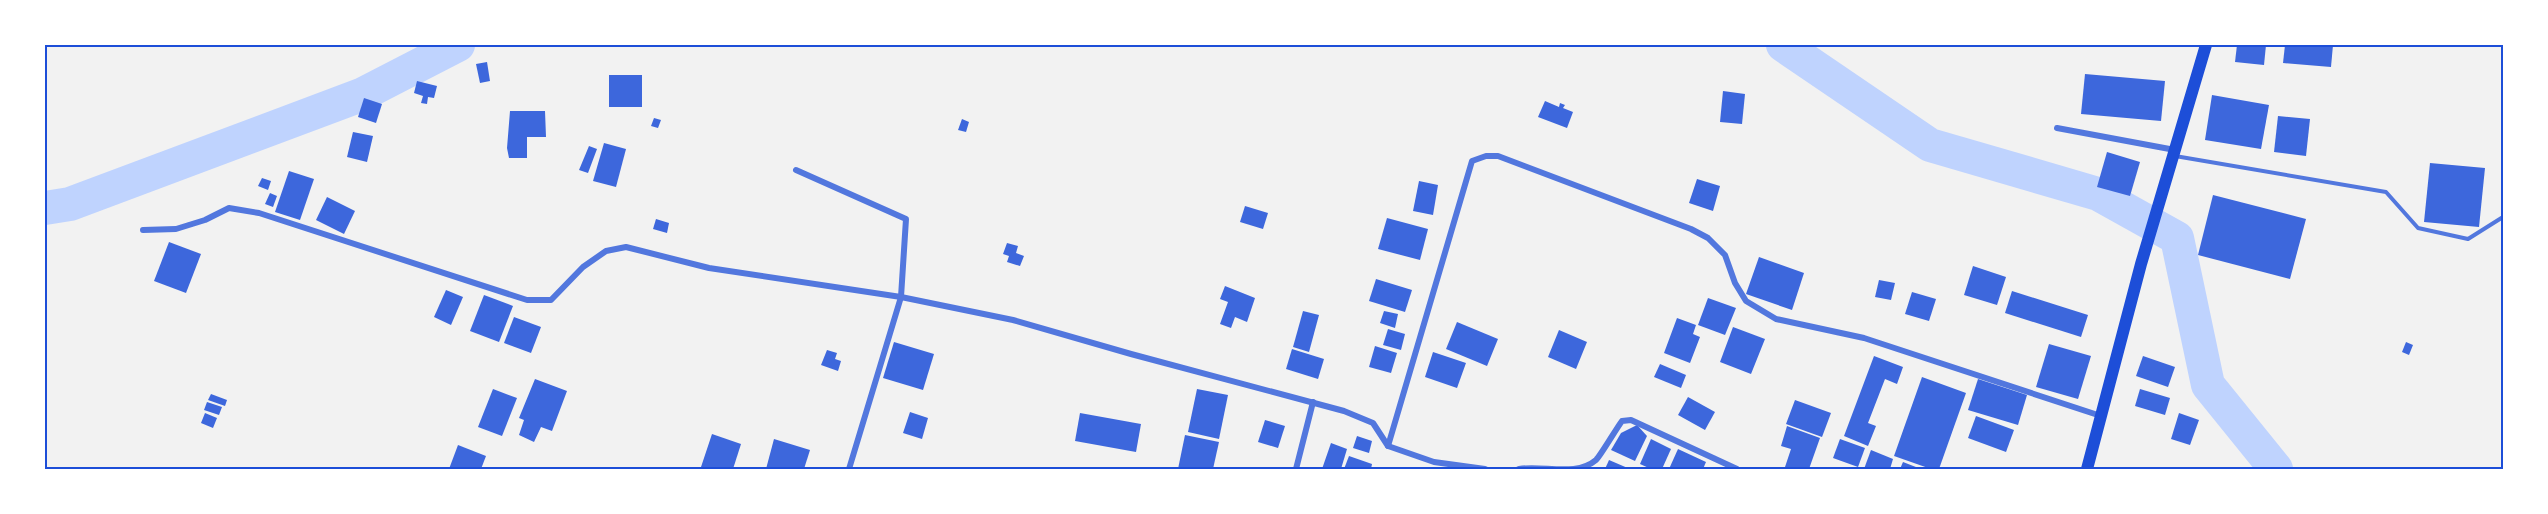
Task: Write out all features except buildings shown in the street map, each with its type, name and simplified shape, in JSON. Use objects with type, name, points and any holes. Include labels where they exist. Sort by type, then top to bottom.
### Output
[{"type":"main road","points":[[2087,469],[2141,264],[2206,45]]},
{"type":"street","points":[[2057,128],[2175,153]]},
{"type":"street","points":[[1388,446],[1472,161],[1486,156],[1498,156],[1700,234],[1725,255],[1735,282],[1746,301],[1776,319],[1864,338],[2101,416]]},
{"type":"street","points":[[796,170],[906,219],[901,297],[849,469]]},
{"type":"street","points":[[143,230],[176,230],[205,220],[229,208],[259,213],[527,300],[551,300],[582,267],[606,251],[626,248],[709,268],[901,297],[1013,320],[1313,402],[1374,423],[1388,446],[1434,462],[1485,469]]},
{"type":"street","points":[[1296,469],[1313,402]]},
{"type":"street","points":[[1519,469],[1542,467],[1581,469],[1598,459],[1622,421],[1631,420],[1737,469]]},
{"type":"lane","points":[[2175,153],[2386,192],[2418,228],[2468,239],[2503,217]]},
{"type":"waterway","points":[[45,208],[70,204],[361,95],[458,45]]},
{"type":"waterway","points":[[1783,45],[1930,145],[2098,194],[2177,238],[2208,385],[2276,469]]}]
